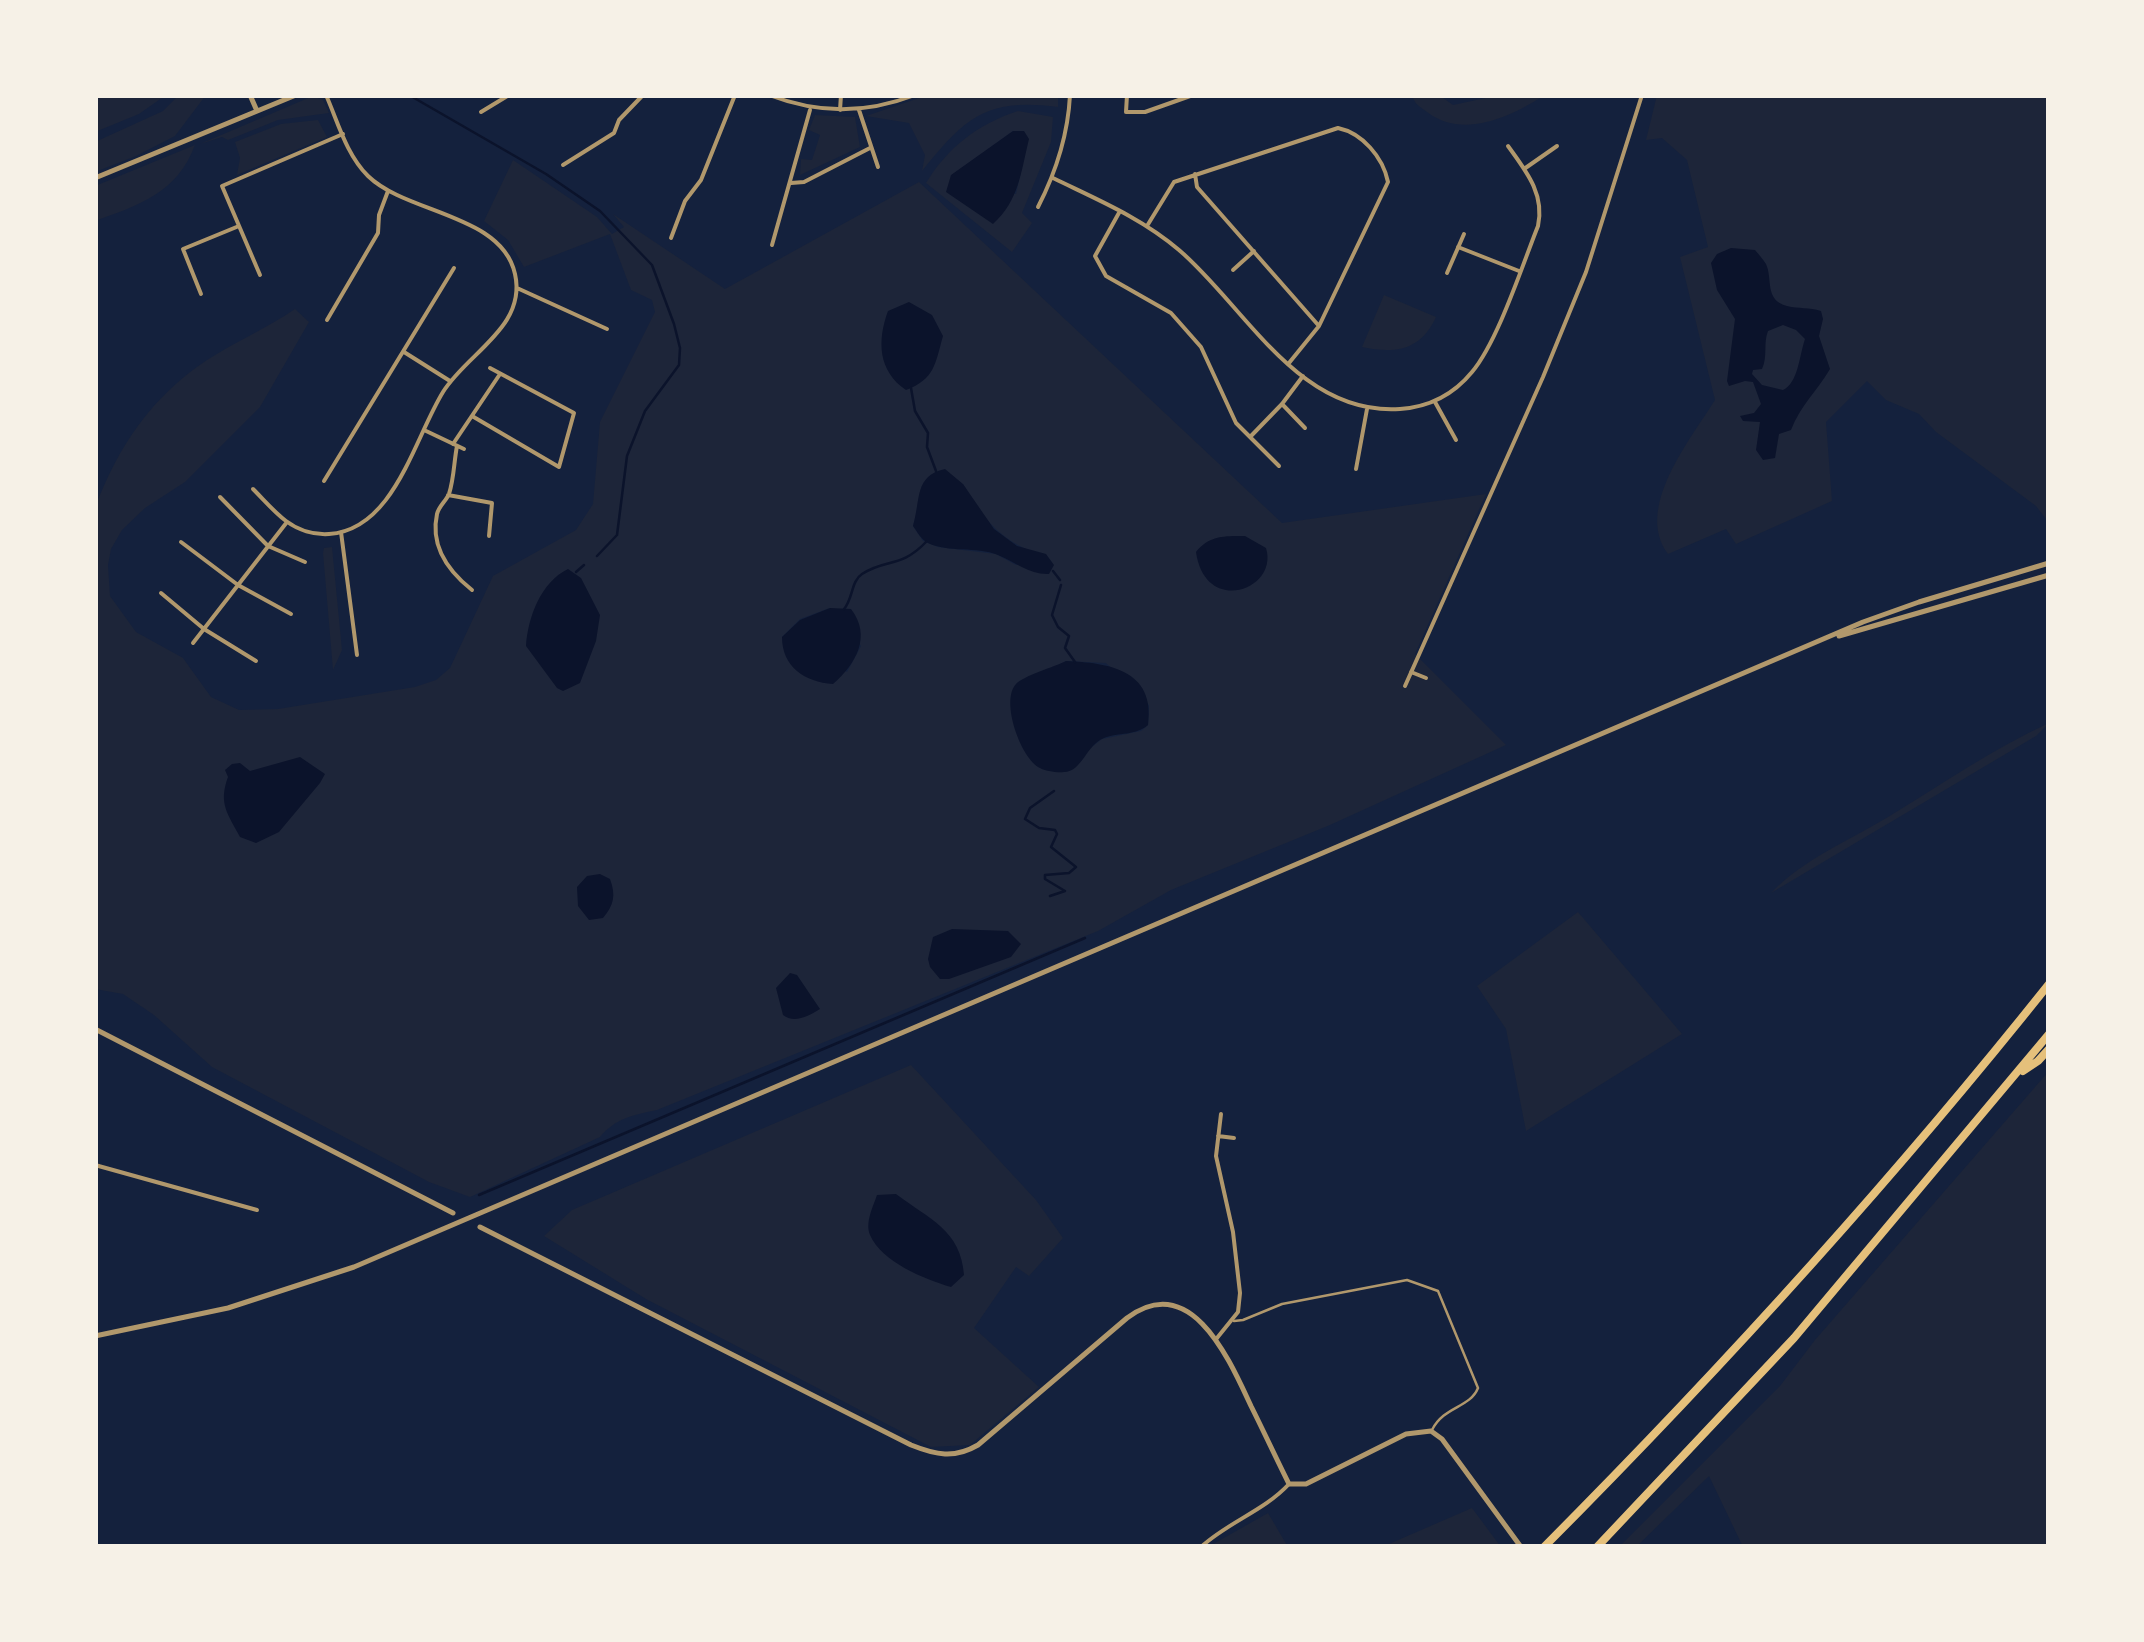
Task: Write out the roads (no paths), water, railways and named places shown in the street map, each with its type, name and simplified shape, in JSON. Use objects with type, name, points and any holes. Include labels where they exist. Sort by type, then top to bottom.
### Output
[{"type":"highway","points":[[1544,1547],[1664,1424],[1838,1234],[2049,984]]},
{"type":"highway","points":[[1597,1547],[1806,1324],[2049,1034]]},
{"type":"highway","points":[[2015,1076],[2049,1049]]},
{"type":"street","points":[[250,95],[258,110]]},
{"type":"street","points":[[95,178],[296,95]]},
{"type":"street","points":[[254,489],[287,522],[311,532],[342,532],[378,512],[450,381],[513,312],[518,288],[510,259],[489,236],[388,191],[366,174],[352,157],[326,95]]},
{"type":"street","points":[[480,112],[509,95]]},
{"type":"street","points":[[563,165],[614,133],[619,120],[642,95]]},
{"type":"street","points":[[671,238],[685,201],[701,180],[735,95]]},
{"type":"street","points":[[769,95],[810,108],[840,110],[914,95]]},
{"type":"street","points":[[840,110],[841,95]]},
{"type":"street","points":[[1038,207],[1061,153],[1070,95]]},
{"type":"street","points":[[1127,95],[1126,112],[1145,112],[1193,95]]},
{"type":"street","points":[[1405,686],[1579,289],[1609,208],[1642,95]]},
{"type":"street","points":[[772,245],[810,108]]},
{"type":"street","points":[[858,109],[878,167]]},
{"type":"street","points":[[1147,226],[1174,182],[1195,174],[1338,128],[1353,131],[1370,147],[1386,169],[1388,182],[1319,326],[1288,364]]},
{"type":"street","points":[[260,275],[222,186],[342,134]]},
{"type":"street","points":[[1053,178],[1147,226],[1181,252],[1216,285],[1255,334],[1303,376],[1368,408],[1413,408],[1435,402],[1454,390],[1485,353],[1541,213],[1536,190],[1508,146]]},
{"type":"street","points":[[1524,168],[1558,146]]},
{"type":"street","points":[[791,183],[804,182],[870,148]]},
{"type":"street","points":[[1195,174],[1197,188],[1319,326]]},
{"type":"street","points":[[327,320],[378,233],[379,215],[388,191]]},
{"type":"street","points":[[1120,211],[1095,256],[1106,276],[1171,312],[1202,347],[1236,423],[1279,466]]},
{"type":"street","points":[[201,294],[183,249],[239,226]]},
{"type":"street","points":[[1447,273],[1464,234]]},
{"type":"street","points":[[1458,247],[1519,271]]},
{"type":"street","points":[[1234,270],[1254,251]]},
{"type":"street","points":[[324,481],[454,268]]},
{"type":"street","points":[[518,288],[607,329]]},
{"type":"street","points":[[404,352],[450,381]]},
{"type":"street","points":[[472,416],[560,468],[574,413],[490,368]]},
{"type":"street","points":[[472,590],[447,565],[435,533],[438,510],[448,495],[455,445],[500,374]]},
{"type":"street","points":[[1250,437],[1303,376]]},
{"type":"street","points":[[1435,402],[1456,440]]},
{"type":"street","points":[[1282,404],[1305,428]]},
{"type":"street","points":[[1356,468],[1368,408]]},
{"type":"street","points":[[424,430],[464,449]]},
{"type":"street","points":[[448,495],[492,502],[488,536]]},
{"type":"street","points":[[220,497],[268,546],[305,562]]},
{"type":"street","points":[[194,643],[287,522]]},
{"type":"street","points":[[342,532],[358,655]]},
{"type":"street","points":[[180,542],[238,585],[291,614]]},
{"type":"street","points":[[95,1336],[182,1320],[270,1296],[395,1250],[1817,643],[1919,602],[2049,563]]},
{"type":"street","points":[[1817,643],[2049,574]]},
{"type":"street","points":[[162,593],[204,629],[256,661]]},
{"type":"street","points":[[1411,672],[1426,678]]},
{"type":"street","points":[[95,1030],[453,1213]]},
{"type":"street","points":[[1217,1338],[1234,1320],[1240,1293],[1233,1232],[1216,1156],[1221,1114]]},
{"type":"street","points":[[1218,1136],[1234,1138]]},
{"type":"street","points":[[95,1165],[258,1210]]},
{"type":"street","points":[[480,1227],[911,1445],[944,1455],[970,1450],[988,1439],[1140,1308],[1158,1303],[1174,1306],[1217,1338],[1289,1484]]},
{"type":"street","points":[[1200,1547],[1214,1534],[1275,1499],[1289,1484],[1306,1484],[1406,1434],[1431,1431],[1442,1439],[1522,1546]]},
{"type":"lane","points":[[1234,1320],[1282,1304],[1407,1280],[1438,1291],[1478,1388],[1474,1397],[1443,1414],[1431,1431]]},
{"type":"waterway","points":[[409,95],[546,174],[600,211],[652,265],[674,324],[680,348],[679,365],[645,411],[627,456],[617,535],[597,556]]},
{"type":"waterway","points":[[911,388],[915,411],[928,433],[927,447],[936,471]]},
{"type":"waterway","points":[[844,609],[862,574],[901,560],[926,542]]},
{"type":"waterway","points":[[576,572],[584,565]]},
{"type":"waterway","points":[[1053,571],[1060,580]]},
{"type":"waterway","points":[[1061,585],[1052,615],[1069,636],[1065,648],[1075,662]]},
{"type":"waterway","points":[[1050,896],[1065,891],[1045,879],[1045,875],[1069,873],[1076,867],[1051,847],[1055,830],[1039,828],[1025,819],[1030,808],[1054,791]]},
{"type":"waterway","points":[[479,1195],[1085,938]]}]
